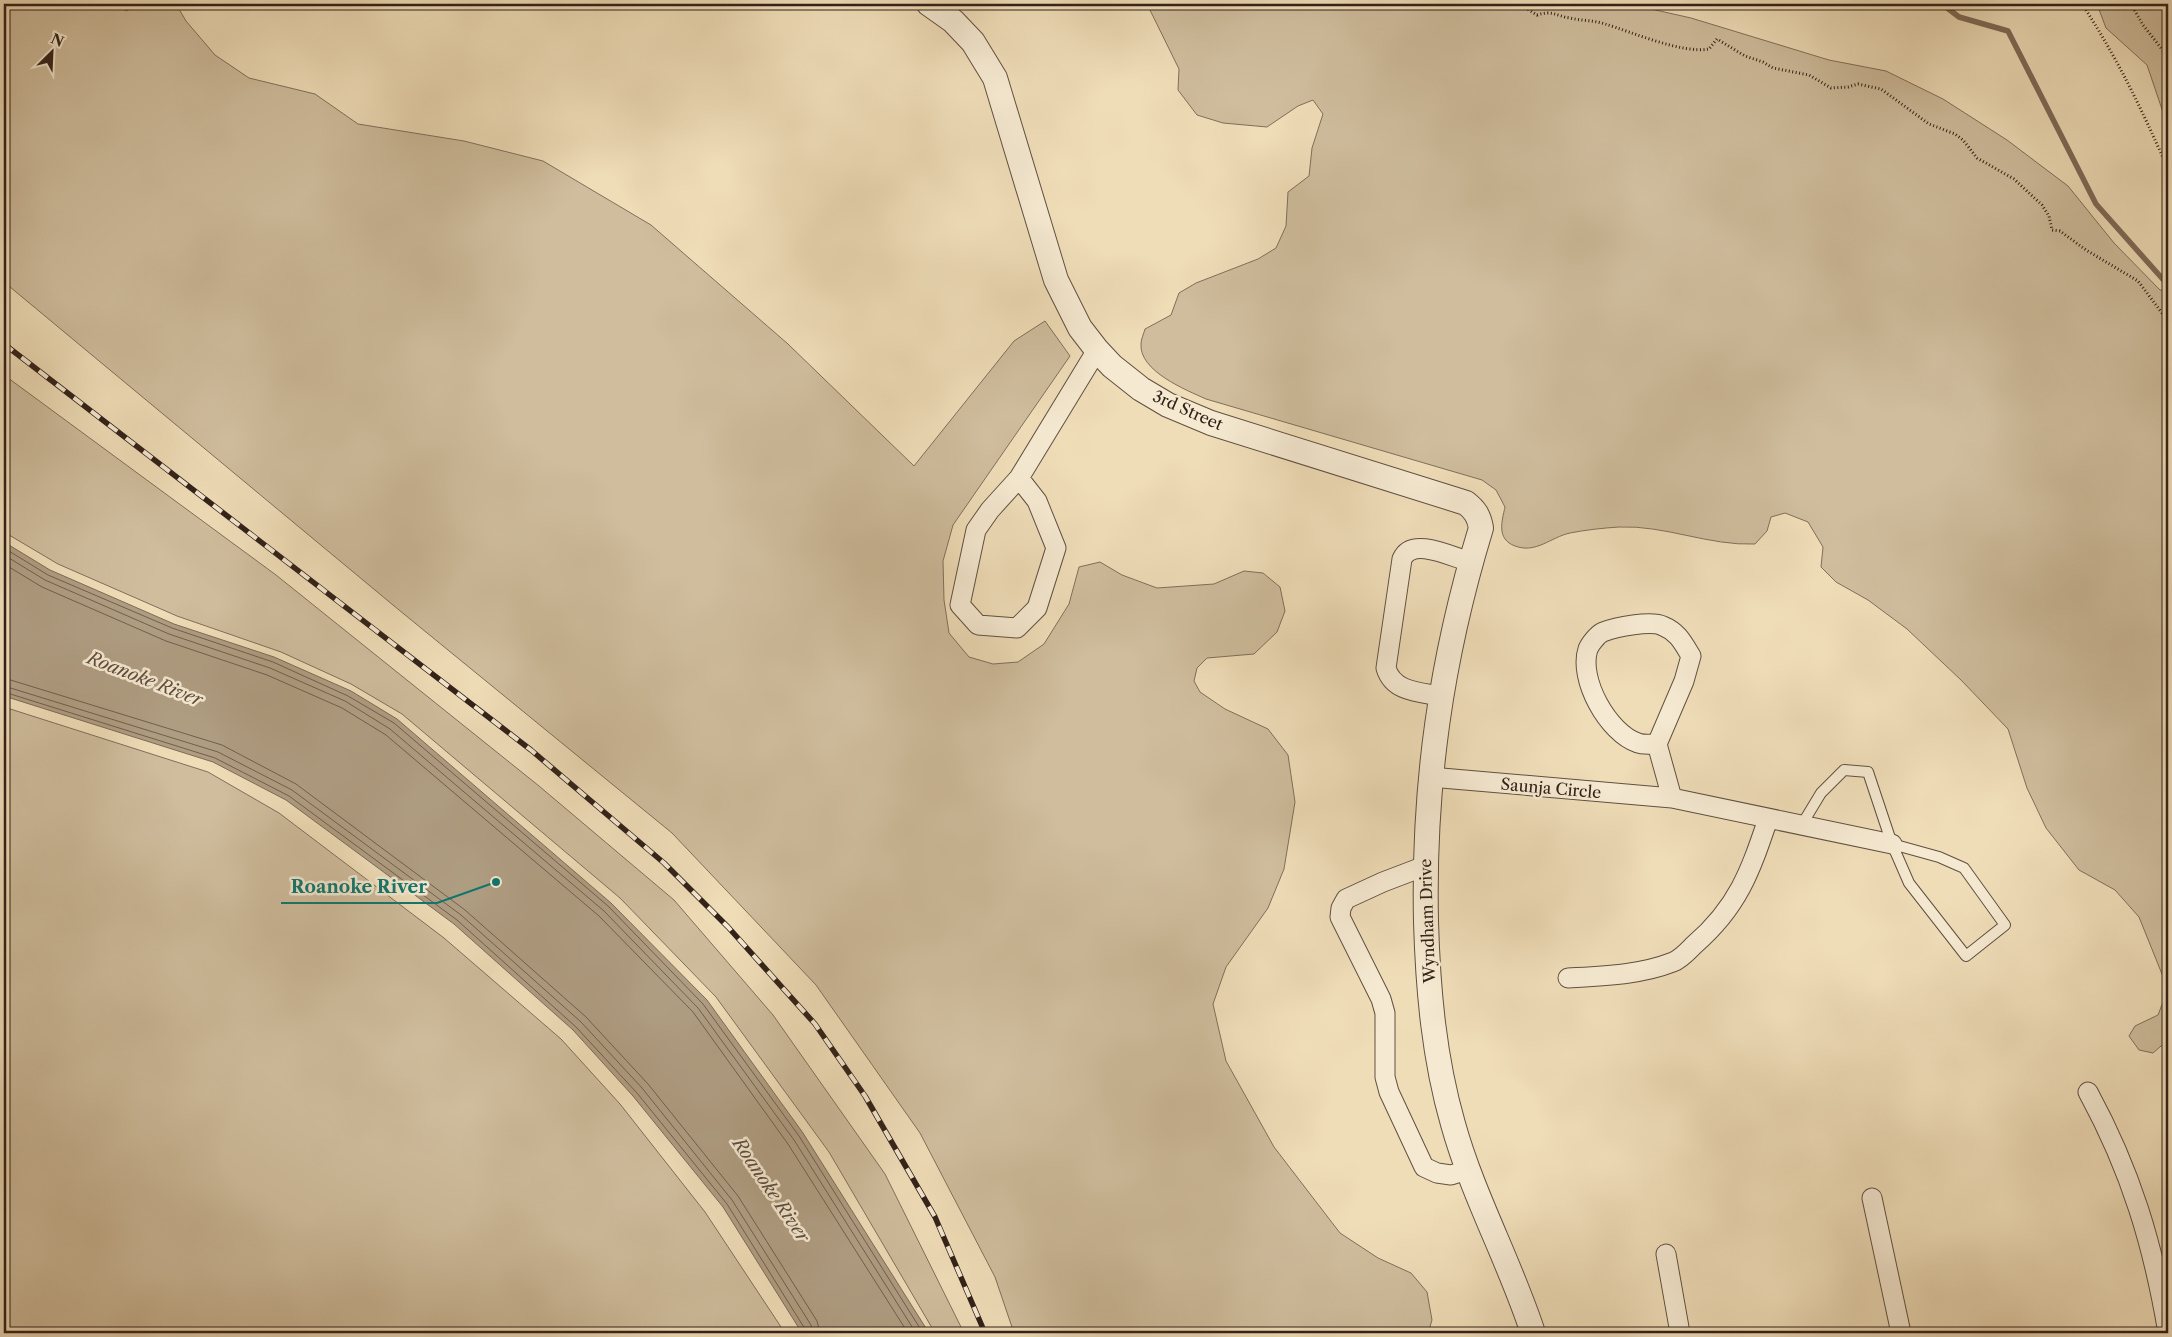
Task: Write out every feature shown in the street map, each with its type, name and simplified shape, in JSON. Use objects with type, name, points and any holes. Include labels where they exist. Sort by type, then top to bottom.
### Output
[{"type":"street","name":"3rd Street","points":[[929,4],[953,21],[973,42],[995,78],[1056,280],[1080,328],[1096,350],[1112,366],[1141,389],[1168,405],[1210,423],[1466,503]]},
{"type":"street","points":[[1019,478],[1037,501],[1056,548],[1037,608],[1017,628],[978,624],[960,605],[976,530],[990,510],[1019,478],[1096,350]]},
{"type":"street","name":"Wyndham Drive","points":[[1466,503],[1480,519],[1481,528],[1458,609],[1440,696],[1430,777],[1425,866],[1431,1013],[1450,1113],[1467,1170],[1520,1294],[1533,1333]]},
{"type":"street","points":[[1440,696],[1395,685],[1389,678],[1386,668],[1402,559],[1404,554],[1411,549],[1420,547],[1470,562]]},
{"type":"street","points":[[1657,744],[1639,744],[1625,736],[1607,720],[1593,694],[1585,666],[1589,647],[1601,632],[1640,624],[1661,624],[1678,634],[1691,656],[1684,681],[1657,744],[1672,798]]},
{"type":"street","name":"Saunja Circle","points":[[1430,777],[1672,798],[1892,844]]},
{"type":"street","points":[[1568,978],[1627,974],[1675,962],[1703,938],[1729,910],[1751,870],[1768,819]]},
{"type":"street","points":[[1425,866],[1383,882],[1346,900],[1341,908],[1340,917],[1382,999],[1385,1013],[1385,1077],[1389,1092],[1424,1167],[1437,1174],[1451,1175],[1467,1170]]},
{"type":"street","points":[[2088,1092],[2107,1127],[2127,1173],[2147,1231],[2168,1333]]},
{"type":"street","points":[[1872,1198],[1901,1333]]},
{"type":"street","points":[[1666,1254],[1680,1333]]},
{"type":"lane","points":[[1802,826],[1822,793],[1844,770],[1868,772],[1892,844],[1909,883],[1966,956],[2005,925],[1964,868],[1939,857],[1892,844]]},
{"type":"path","points":[[1521,5],[1528,4]]},
{"type":"path","points":[[2082,4],[2110,46],[2133,90],[2168,169]]},
{"type":"path","points":[[2131,4],[2142,25],[2168,57]]},
{"type":"path","points":[[1521,5],[1537,15],[1553,12],[1568,18],[1584,19],[1605,24],[1656,42],[1701,50],[1709,49],[1717,39],[1745,56],[1773,68],[1810,75],[1831,88],[1848,87],[1858,84],[1881,89],[1929,124],[1955,134],[1963,140],[1977,158],[2014,179],[2042,205],[2049,216],[2052,230],[2060,231],[2086,250],[2138,281],[2168,322]]},
{"type":"shaded area","points":[[4,4],[118,4],[126,11],[139,4],[176,4],[186,21],[215,55],[249,78],[315,94],[358,124],[464,141],[543,161],[651,225],[788,344],[914,466],[1014,341],[1045,321],[1070,356],[953,525],[943,561],[944,600],[949,633],[969,657],[993,664],[1018,662],[1044,644],[1069,604],[1079,567],[1100,562],[1122,575],[1157,588],[1214,584],[1244,571],[1263,573],[1280,587],[1285,611],[1277,632],[1254,654],[1207,658],[1197,668],[1194,681],[1200,692],[1225,709],[1268,729],[1288,755],[1295,802],[1284,869],[1268,908],[1226,967],[1213,1004],[1226,1061],[1274,1147],[1340,1233],[1378,1258],[1411,1273],[1427,1292],[1432,1320],[1428,1333],[1014,1333],[995,1277],[920,1133],[816,985],[672,833],[399,610],[4,282]]},
{"type":"shaded area","points":[[1147,4],[1629,4],[1691,18],[1829,60],[1886,71],[1943,99],[2007,140],[2068,186],[2114,243],[2160,290],[2168,291],[2168,989],[2139,917],[2115,890],[2079,870],[2046,828],[2027,788],[2008,729],[1961,680],[1907,629],[1868,600],[1836,582],[1821,567],[1823,547],[1808,522],[1785,513],[1771,517],[1767,531],[1755,544],[1721,542],[1653,529],[1619,527],[1570,533],[1537,546],[1523,548],[1509,543],[1505,539],[1502,529],[1505,507],[1496,490],[1482,480],[1206,399],[1176,385],[1155,371],[1142,354],[1142,338],[1145,329],[1171,315],[1179,293],[1196,283],[1258,259],[1276,248],[1286,226],[1288,192],[1309,176],[1312,148],[1323,114],[1313,100],[1298,106],[1267,127],[1223,123],[1197,115],[1178,90],[1179,69]]},
{"type":"shaded area","points":[[2097,4],[2168,4],[2168,127],[2147,65],[2106,28]]},
{"type":"shaded area","points":[[4,375],[276,575],[539,786],[674,900],[773,1015],[885,1174],[964,1333],[935,1333],[829,1152],[716,997],[620,898],[402,714],[351,684],[281,652],[177,616],[58,564],[4,532]]},
{"type":"shaded area","points":[[4,707],[208,772],[279,813],[444,938],[561,1039],[620,1104],[705,1212],[785,1333],[4,1333]]},
{"type":"shaded area","points":[[2168,989],[2168,1040],[2153,1053],[2139,1050],[2129,1036],[2135,1026],[2158,1015]]},
{"type":"water","points":[[4,542],[50,570],[174,624],[274,657],[351,691],[397,719],[611,903],[707,1000],[803,1133],[929,1333],[802,1333],[723,1207],[633,1096],[573,1030],[454,924],[286,800],[213,762],[4,696]]},
{"type":"waterway","points":[[1942,4],[1959,17],[2008,31],[2096,204],[2168,285]]},
{"type":"railway","points":[[4,344],[531,750],[664,863],[728,927],[815,1024],[865,1096],[935,1217],[985,1333]]},
{"type":"place","name":"Roanoke River","points":[[496,882]]}]
